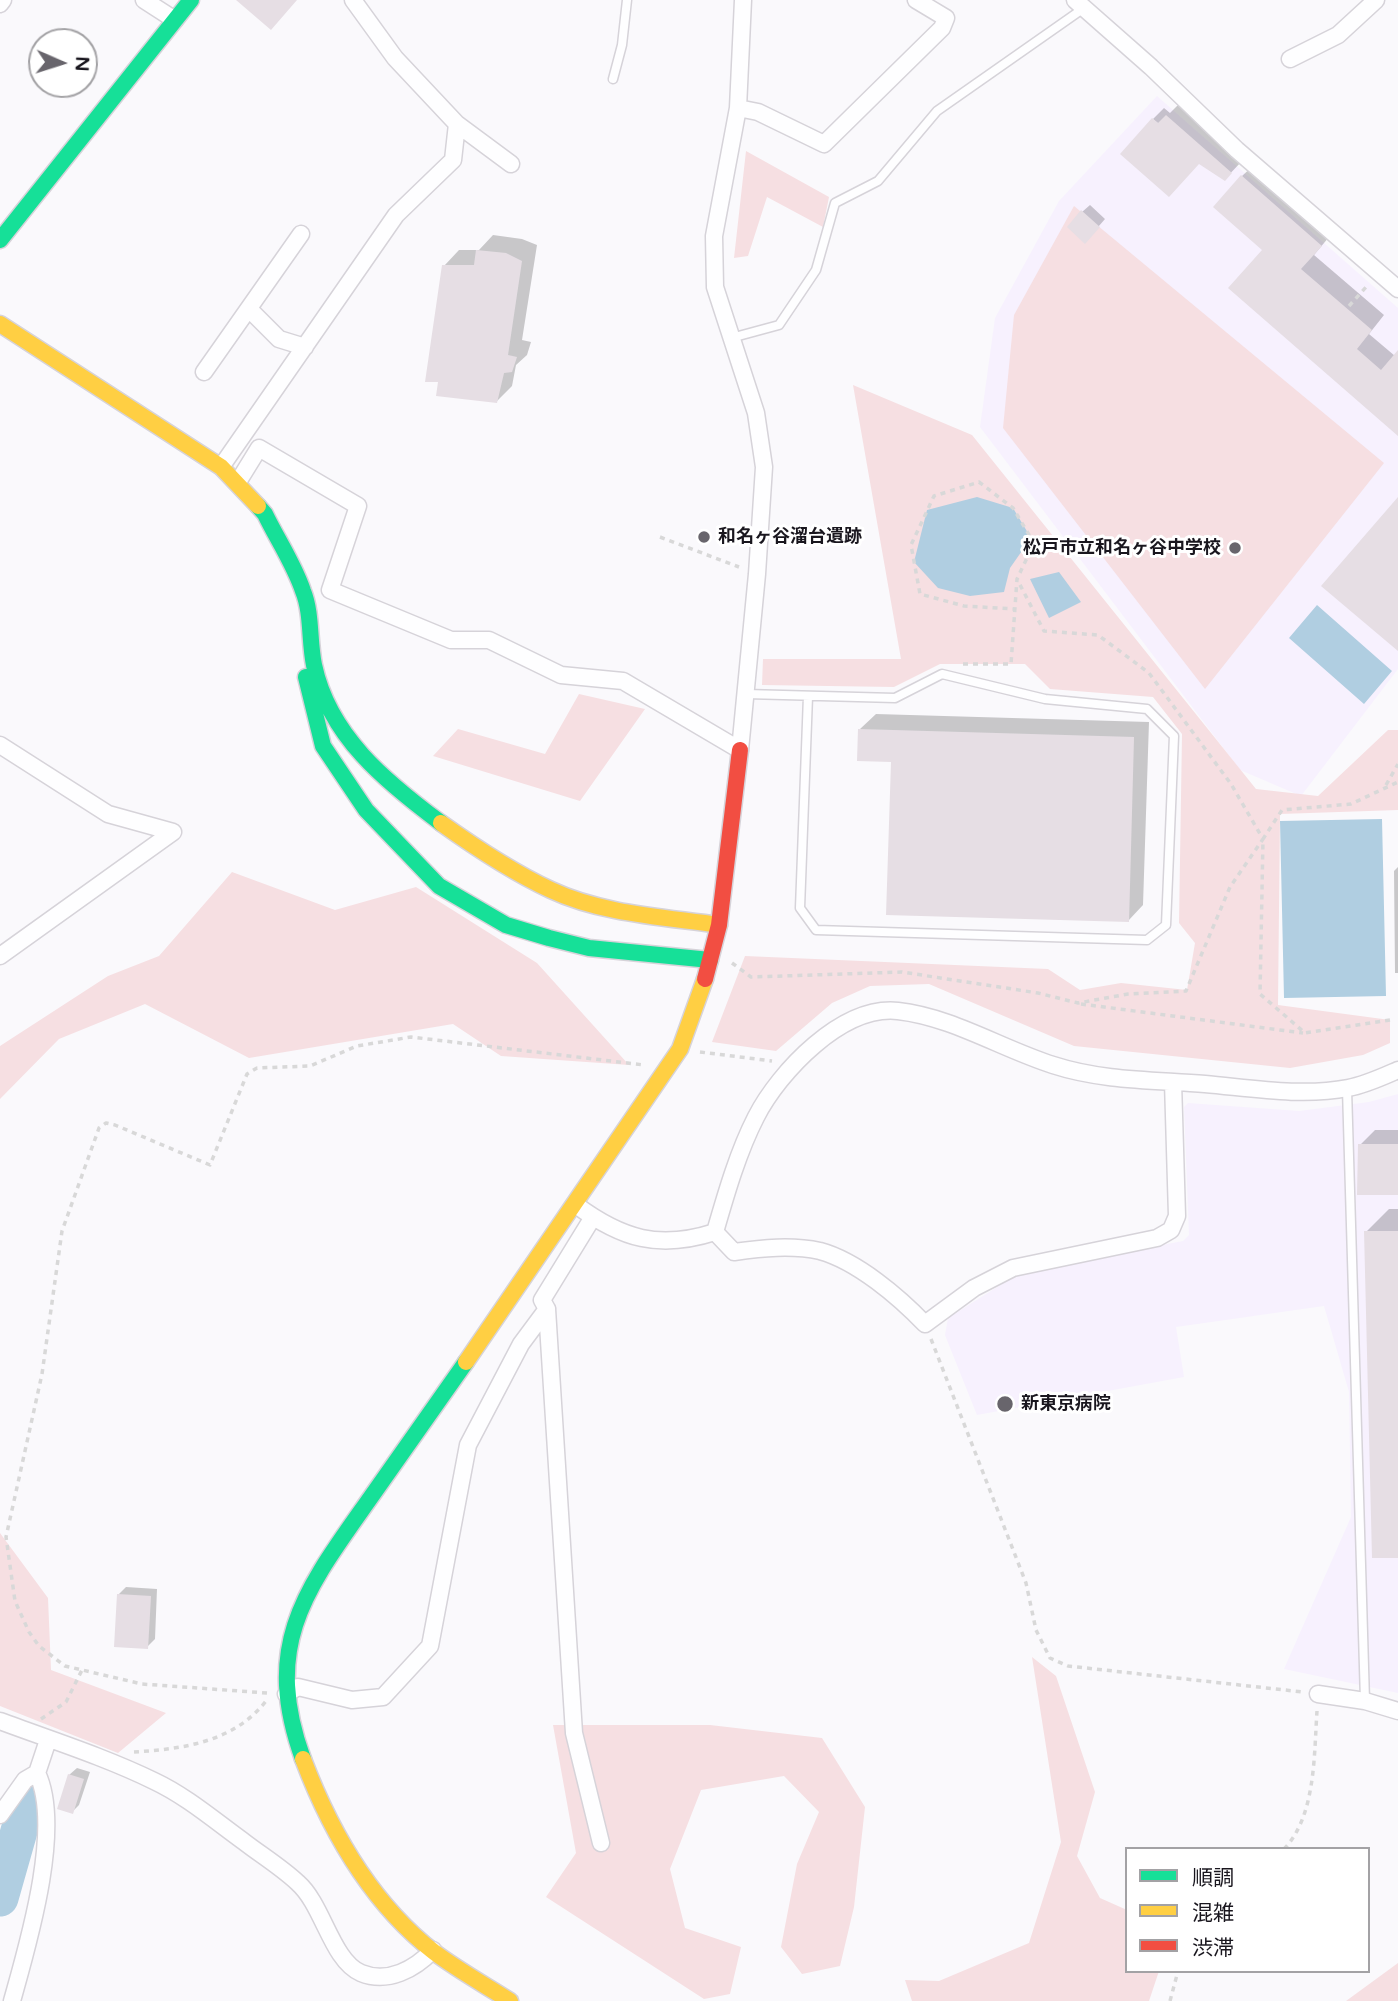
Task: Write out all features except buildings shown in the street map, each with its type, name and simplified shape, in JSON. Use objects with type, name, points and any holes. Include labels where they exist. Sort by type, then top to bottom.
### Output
[{"type":"main road","points":[[0,240],[191,0]]},
{"type":"main road","points":[[0,324],[221,467],[239,482],[265,514],[284,547],[304,592],[314,666],[330,708],[353,745],[391,786],[480,851],[553,891],[621,911],[719,925]]},
{"type":"main road","points":[[284,547],[306,681],[323,746],[366,810],[439,886],[506,925],[549,938],[589,948],[710,960]]},
{"type":"main road","points":[[510,2001],[433,1950],[376,1895],[349,1858],[324,1813],[279,1694],[289,1648],[312,1583],[576,1205],[680,1049],[696,1008],[719,925],[740,750]]},
{"type":"street","points":[[144,0],[175,20]]},
{"type":"street","points":[[353,0],[395,58],[457,124],[511,164]]},
{"type":"street","points":[[239,482],[259,448],[358,506],[330,590],[451,640],[489,640],[561,675],[623,681],[740,750],[764,467],[756,413],[715,287],[714,236],[738,108],[743,0]]},
{"type":"street","points":[[738,108],[758,112],[824,144],[942,28],[946,18],[916,0]]},
{"type":"street","points":[[1290,59],[1338,35],[1376,0]]},
{"type":"street","points":[[1086,3],[1237,150],[1398,289]]},
{"type":"street","points":[[221,467],[396,215],[453,160],[457,124]]},
{"type":"street","points":[[204,372],[301,234]]},
{"type":"street","points":[[250,310],[279,338],[305,346]]},
{"type":"street","points":[[0,746],[108,814],[173,832],[0,956]]},
{"type":"street","points":[[715,1232],[756,1117],[785,1073],[831,1033],[854,1019],[874,1012],[896,1010],[946,1024],[1053,1065],[1092,1076],[1290,1091],[1347,1089],[1398,1070]]},
{"type":"street","points":[[715,1232],[734,1252],[768,1247],[821,1252],[897,1295],[925,1324],[974,1287],[1013,1268],[1157,1238],[1171,1230],[1177,1216],[1173,1082]]},
{"type":"street","points":[[576,1205],[636,1239],[687,1241],[715,1232]]},
{"type":"street","points":[[593,1217],[542,1300],[547,1309],[574,1733],[601,1843]]},
{"type":"street","points":[[279,1694],[298,1687],[352,1700],[383,1697],[430,1646],[468,1446],[521,1344],[547,1309]]},
{"type":"street","points":[[1318,1694],[1365,1701],[1398,1711]]},
{"type":"street","points":[[0,1720],[155,1781],[194,1805],[311,1895],[349,1965],[361,1973],[387,1977],[402,1973],[420,1964],[433,1950]]},
{"type":"street","points":[[12,2001],[36,1918],[48,1808],[37,1773],[48,1740]]},
{"type":"street","points":[[0,1815],[24,1780],[37,1773]]},
{"type":"lane","points":[[612,79],[622,45],[627,0]]},
{"type":"lane","points":[[731,338],[779,326],[816,270],[835,203],[878,181],[937,111],[1086,3]]},
{"type":"lane","points":[[746,694],[895,698],[942,674],[1045,699],[1147,709],[1174,736],[1166,925],[1147,940],[816,930],[800,908],[808,696]]},
{"type":"lane","points":[[1347,1089],[1365,1701]]},
{"type":"path","points":[[1349,306],[1373,279]]},
{"type":"path","points":[[952,664],[1011,664],[1017,579],[1028,556],[1031,538],[1013,508],[979,482],[934,496],[911,545],[920,594],[964,606],[1014,608]]},
{"type":"path","points":[[660,537],[757,574]]},
{"type":"path","points":[[1017,579],[1044,631],[1098,635],[1149,673],[1231,784],[1263,839],[1260,994],[1305,1033]]},
{"type":"path","points":[[1386,785],[1398,764]]},
{"type":"path","points":[[1077,1003],[1128,994],[1186,991],[1230,887],[1283,810],[1351,804],[1386,785],[1398,782]]},
{"type":"path","points":[[728,960],[751,978],[902,972],[1038,992],[1077,1003],[1305,1033],[1390,1020]]},
{"type":"path","points":[[279,1694],[142,1684],[65,1666],[39,1646],[29,1632],[15,1601],[6,1537],[42,1374],[62,1231],[99,1128],[106,1123],[115,1125],[211,1165],[247,1074],[257,1068],[310,1066],[357,1046],[393,1038],[446,1041],[667,1068]]},
{"type":"path","points":[[680,1049],[776,1062],[785,1073]]},
{"type":"path","points":[[925,1324],[1026,1583],[1035,1630],[1050,1658],[1068,1665],[1318,1694],[1314,1765],[1302,1819],[1295,1836],[1286,1847]]},
{"type":"path","points":[[26,1730],[66,1702],[82,1670]]},
{"type":"path","points":[[102,1759],[126,1753],[171,1750],[233,1731],[279,1694]]},
{"type":"path","points":[[1170,2001],[1177,1973]]},
{"type":"shaded area","name":"松戸市立和名ヶ谷中学校","points":[[1157,96],[1398,308],[1398,669],[1301,796],[1240,770],[980,427],[995,318],[1059,201]]},
{"type":"shaded area","points":[[746,151],[829,197],[823,227],[767,197],[748,256],[734,258]]},
{"type":"shaded area","points":[[1074,206],[1384,463],[1205,689],[1003,428],[1014,315]]},
{"type":"shaded area","points":[[853,385],[972,435],[1256,789],[1318,796],[1388,730],[1398,730],[1398,810],[1280,814],[1278,1005],[1390,1020],[1390,1043],[1363,1055],[1290,1068],[1074,1046],[929,984],[870,986],[832,1003],[776,1051],[712,1042],[745,956],[1048,969],[1080,990],[1121,983],[1187,990],[1195,943],[1179,923],[1182,734],[1153,697],[1050,689],[1025,664],[940,664],[894,687],[762,685],[763,659],[901,659]]},
{"type":"shaded area","points":[[579,694],[645,709],[580,801],[433,756],[458,729],[545,754]]},
{"type":"shaded area","points":[[232,872],[335,910],[416,887],[537,963],[629,1065],[501,1056],[453,1024],[249,1058],[145,1004],[59,1039],[0,1099],[0,1046],[108,976],[159,956]]},
{"type":"shaded area","name":"新東京病院","points":[[1398,1094],[1398,1693],[1284,1669],[1351,1517],[1349,1392],[1324,1306],[1176,1327],[1184,1377],[977,1415],[945,1335],[948,1318],[1021,1272],[1183,1241],[1189,1235],[1184,1107],[1188,1103],[1299,1111],[1369,1102]]},
{"type":"shaded area","points":[[0,1533],[48,1598],[51,1670],[166,1713],[118,1753],[0,1706]]},
{"type":"shaded area","points":[[1032,1657],[1056,1676],[1095,1792],[1077,1856],[1100,1898],[1125,1909],[1125,1973],[1158,1973],[1149,2001],[912,2001],[905,1980],[939,1981],[1029,1943],[1061,1842]]},
{"type":"shaded area","points":[[553,1725],[710,1725],[822,1738],[865,1807],[854,1907],[840,1966],[802,1974],[781,1947],[797,1864],[819,1812],[784,1776],[701,1790],[670,1869],[685,1928],[741,1947],[730,1994],[704,1999],[546,1897],[576,1853]]},
{"type":"shaded area","points":[[1398,1963],[1398,2001],[1346,2001]]},
{"type":"water","points":[[977,497],[1013,508],[1031,538],[1010,568],[1004,592],[970,596],[938,588],[914,562],[927,510]]},
{"type":"water","points":[[1059,572],[1081,602],[1049,618],[1030,579]]},
{"type":"water","points":[[1317,605],[1392,671],[1364,704],[1289,638]]},
{"type":"water","points":[[1382,819],[1386,996],[1284,998],[1280,821]]},
{"type":"waterway","points":[[0,1898],[27,1803]]},
{"type":"traffic: fast","points":[[0,240],[191,0]]},
{"type":"traffic: fast","points":[[258,506],[265,514],[303,591],[308,608],[314,665],[332,714],[346,735],[381,774],[441,823]]},
{"type":"traffic: fast","points":[[306,677],[323,746],[366,810],[439,886],[506,925],[549,938],[589,948],[710,960]]},
{"type":"traffic: fast","points":[[303,1759],[291,1718],[287,1682],[289,1649],[297,1619],[327,1560],[466,1362]]},
{"type":"traffic: slow","points":[[0,324],[221,467],[258,506]]},
{"type":"traffic: slow","points":[[441,823],[508,867],[571,898],[633,914],[719,925]]},
{"type":"traffic: slow","points":[[466,1362],[680,1049],[705,979]]},
{"type":"traffic: slow","points":[[303,1759],[340,1840],[355,1865],[391,1912],[434,1952],[510,2001]]},
{"type":"traffic: jam","points":[[705,979],[719,925],[740,750]]},
{"type":"place","name":"和名ヶ谷溜台遺跡","points":[[704,537]]},
{"type":"place","name":"松戸市立和名ヶ谷中学校","points":[[1235,548]]},
{"type":"place","name":"新東京病院","points":[[1005,1404]]}]
